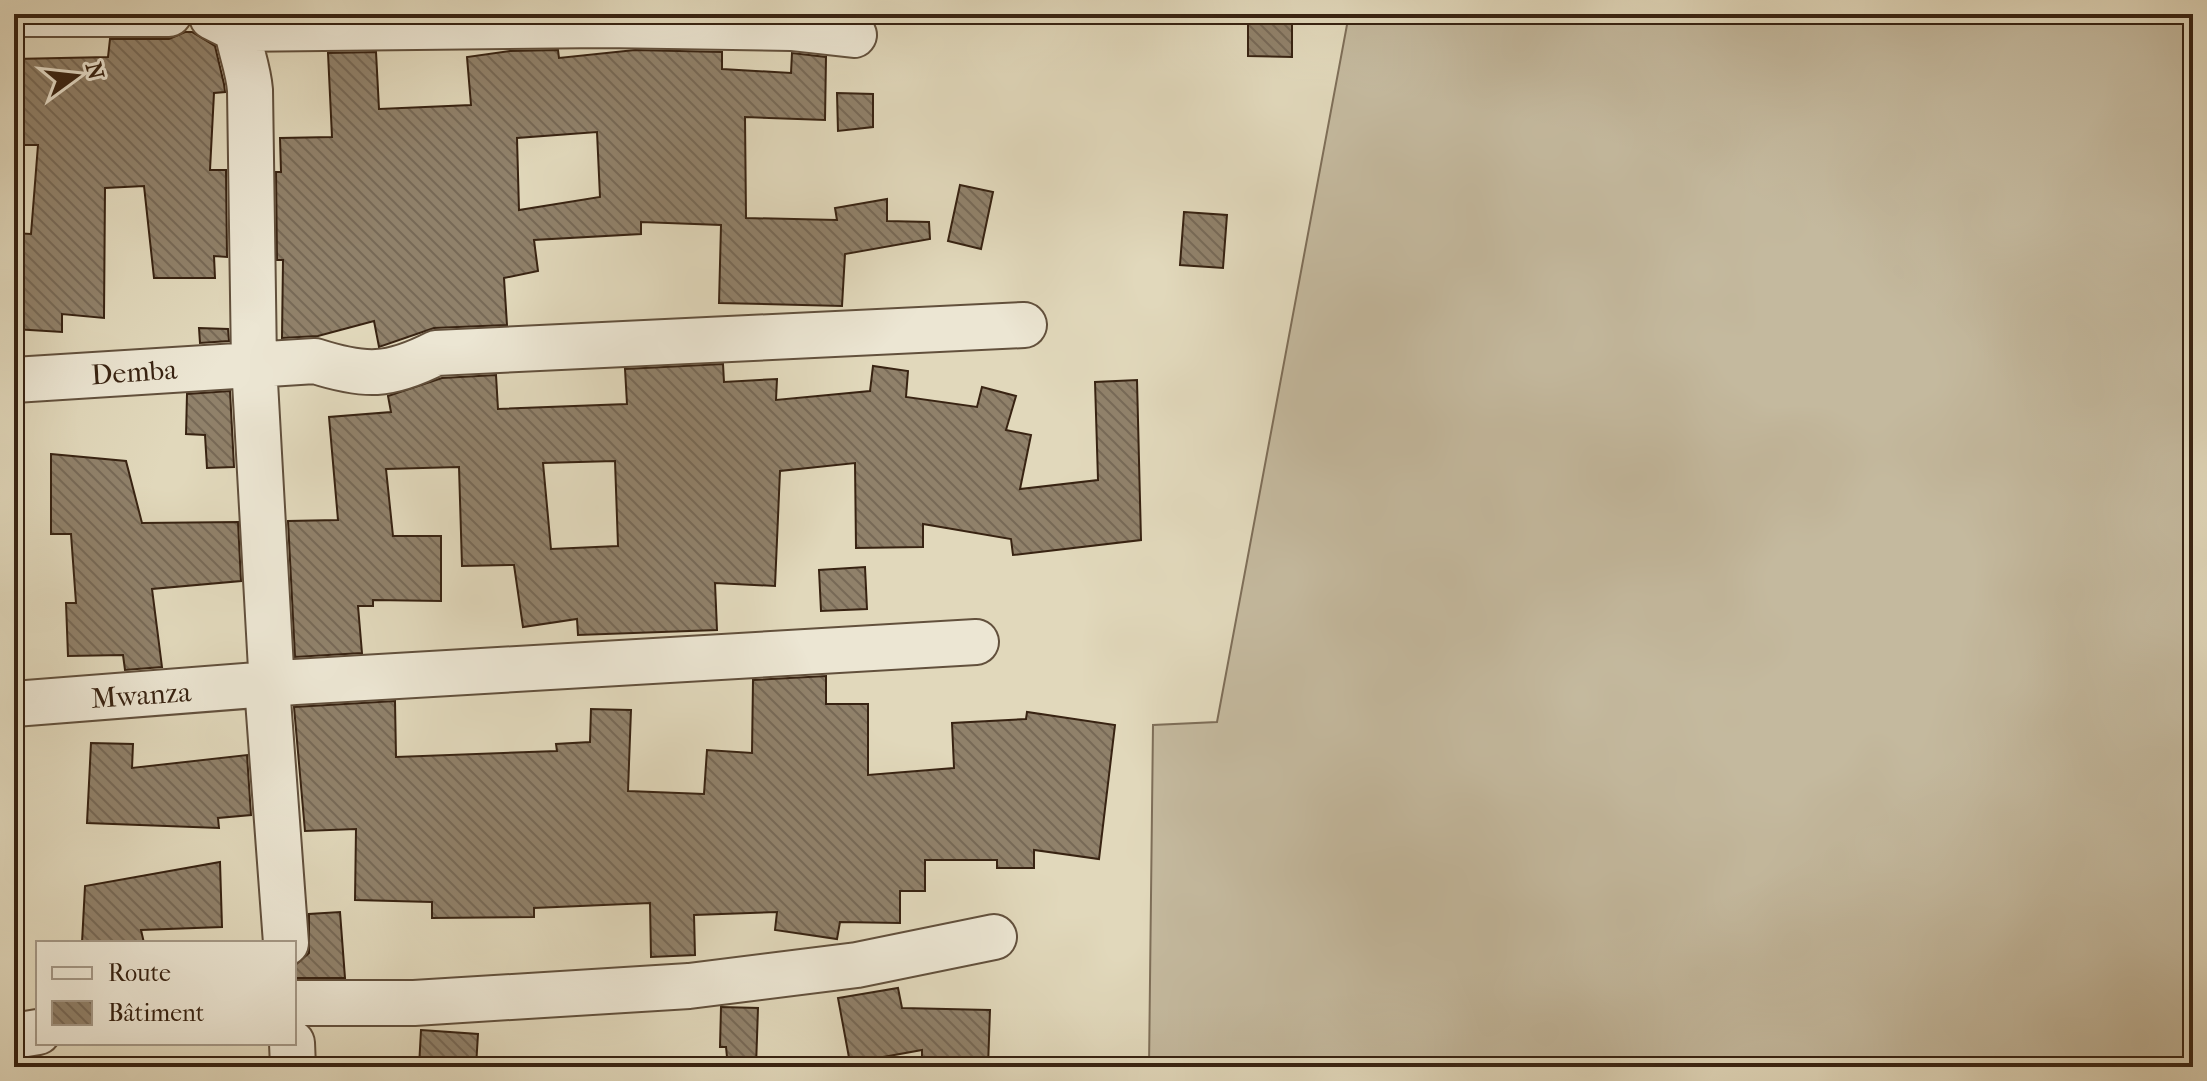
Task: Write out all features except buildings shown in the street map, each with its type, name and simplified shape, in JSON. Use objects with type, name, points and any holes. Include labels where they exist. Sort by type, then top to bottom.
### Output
[{"type":"street","points":[[14,14],[169,14]]},
{"type":"street","points":[[286,941],[267,686],[271,669],[254,364],[249,67],[225,19],[791,28],[854,35]]},
{"type":"street","name":"Demba","points":[[14,380],[315,361],[346,371],[382,375],[436,353],[1024,325]]},
{"type":"street","name":"Mwanza","points":[[14,704],[976,642]]},
{"type":"street","points":[[296,1003],[414,1003],[689,986],[857,965],[994,937]]},
{"type":"street","points":[[14,1036],[36,1032]]},
{"type":"street","points":[[292,1045],[293,1067]]},
{"type":"shaded area","points":[[1349,14],[2193,14],[2193,1067],[1149,1067],[1153,725],[1217,722]]}]
